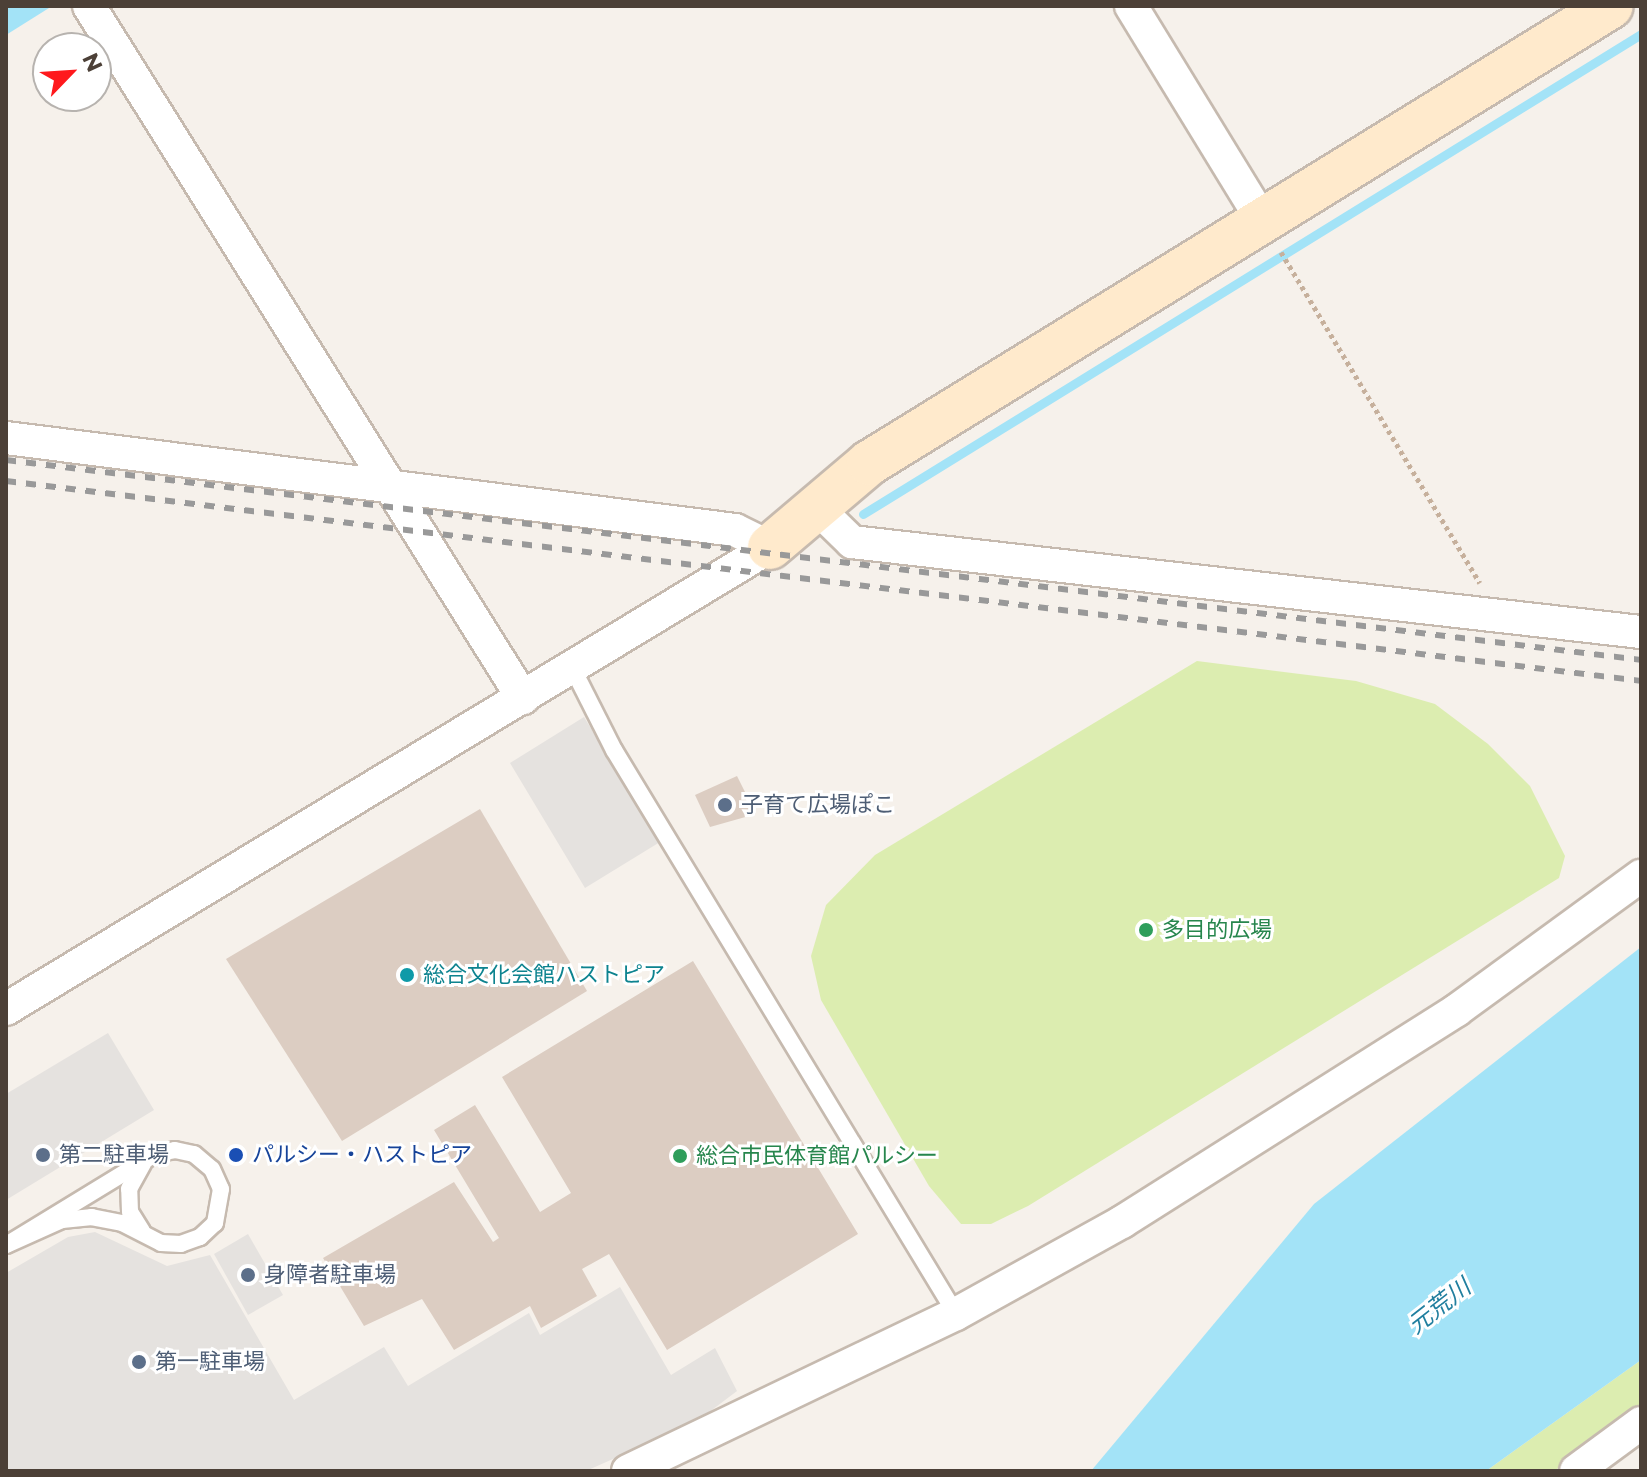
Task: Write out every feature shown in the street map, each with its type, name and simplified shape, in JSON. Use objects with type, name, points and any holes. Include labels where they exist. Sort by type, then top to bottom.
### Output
[{"type":"street","points":[[89,6],[384,483],[523,698]]},
{"type":"street","points":[[1131,6],[1262,220]]},
{"type":"street","points":[[6,1009],[770,547],[869,463],[1611,6]]},
{"type":"street","points":[[6,438],[384,483],[735,530],[770,547]]},
{"type":"street","points":[[817,508],[852,542],[1641,632]]},
{"type":"street","points":[[628,1471],[956,1314],[1122,1222],[1457,1010],[1641,876]]},
{"type":"street","points":[[1576,1471],[1614,1460],[1641,1423]]},
{"type":"lane","points":[[572,667],[614,750],[956,1314]]},
{"type":"lane","points":[[175,1150],[194,1154],[212,1169],[221,1204],[215,1223],[200,1237],[181,1244],[161,1243],[142,1231],[107,1220],[77,1218],[6,1245],[155,1154],[175,1150]]},
{"type":"lane","points":[[142,1231],[130,1212],[129,1189],[137,1169],[155,1154]]},
{"type":"path","points":[[1262,220],[1501,618]]},
{"type":"green space","name":"多目的広場","points":[[1197,661],[1356,681],[1435,704],[1488,744],[1530,786],[1565,856],[1559,878],[1028,1206],[991,1224],[961,1224],[929,1186],[821,1000],[811,956],[826,905],[875,855]]},
{"type":"green space","points":[[1641,1360],[1641,1408],[1554,1471],[1486,1471]]},
{"type":"shaded area","points":[[584,717],[660,842],[585,888],[510,763]]},
{"type":"shaded area","name":"第二駐車場","points":[[108,1033],[154,1110],[6,1200],[6,1094]]},
{"type":"shaded area","name":"第一駐車場","points":[[95,1232],[167,1266],[210,1255],[294,1400],[384,1347],[408,1386],[529,1313],[540,1335],[620,1287],[671,1375],[715,1348],[737,1391],[696,1422],[586,1471],[6,1471],[6,1273],[68,1237]]},
{"type":"shaded area","name":"身障者駐車場","points":[[248,1234],[283,1295],[248,1315],[214,1254]]},
{"type":"water","points":[[6,6],[48,6],[49,8],[6,35]]},
{"type":"water","name":"元荒川","points":[[1641,947],[1641,1360],[1486,1471],[1091,1471],[1314,1204]]},
{"type":"building","name":"子育て広場ぽこ","points":[[737,776],[756,814],[710,827],[695,795]]},
{"type":"building","name":"総合文化会館ハストピア","points":[[480,809],[587,991],[342,1141],[226,959]]},
{"type":"building","name":"総合市民体育館パルシー","points":[[693,961],[858,1234],[667,1350],[609,1254],[582,1269],[597,1296],[541,1328],[530,1306],[454,1350],[422,1299],[364,1326],[323,1258],[454,1182],[493,1242],[499,1238],[434,1130],[475,1105],[540,1212],[571,1193],[502,1077]]},
{"type":"waterway","points":[[863,514],[1641,34]]},
{"type":"railway","points":[[6,460],[1641,660]]},
{"type":"railway","points":[[6,481],[1641,681]]},
{"type":"place","name":"子育て広場ぽこ","points":[[725,805]]},
{"type":"place","name":"多目的広場","points":[[1146,930]]},
{"type":"place","name":"総合文化会館ハストピア","points":[[407,975]]},
{"type":"place","name":"第二駐車場","points":[[43,1155]]},
{"type":"place","name":"パルシー・ハストピア","points":[[236,1155]]},
{"type":"place","name":"総合市民体育館パルシー","points":[[680,1156]]},
{"type":"place","name":"身障者駐車場","points":[[248,1275]]},
{"type":"place","name":"第一駐車場","points":[[139,1362]]}]
